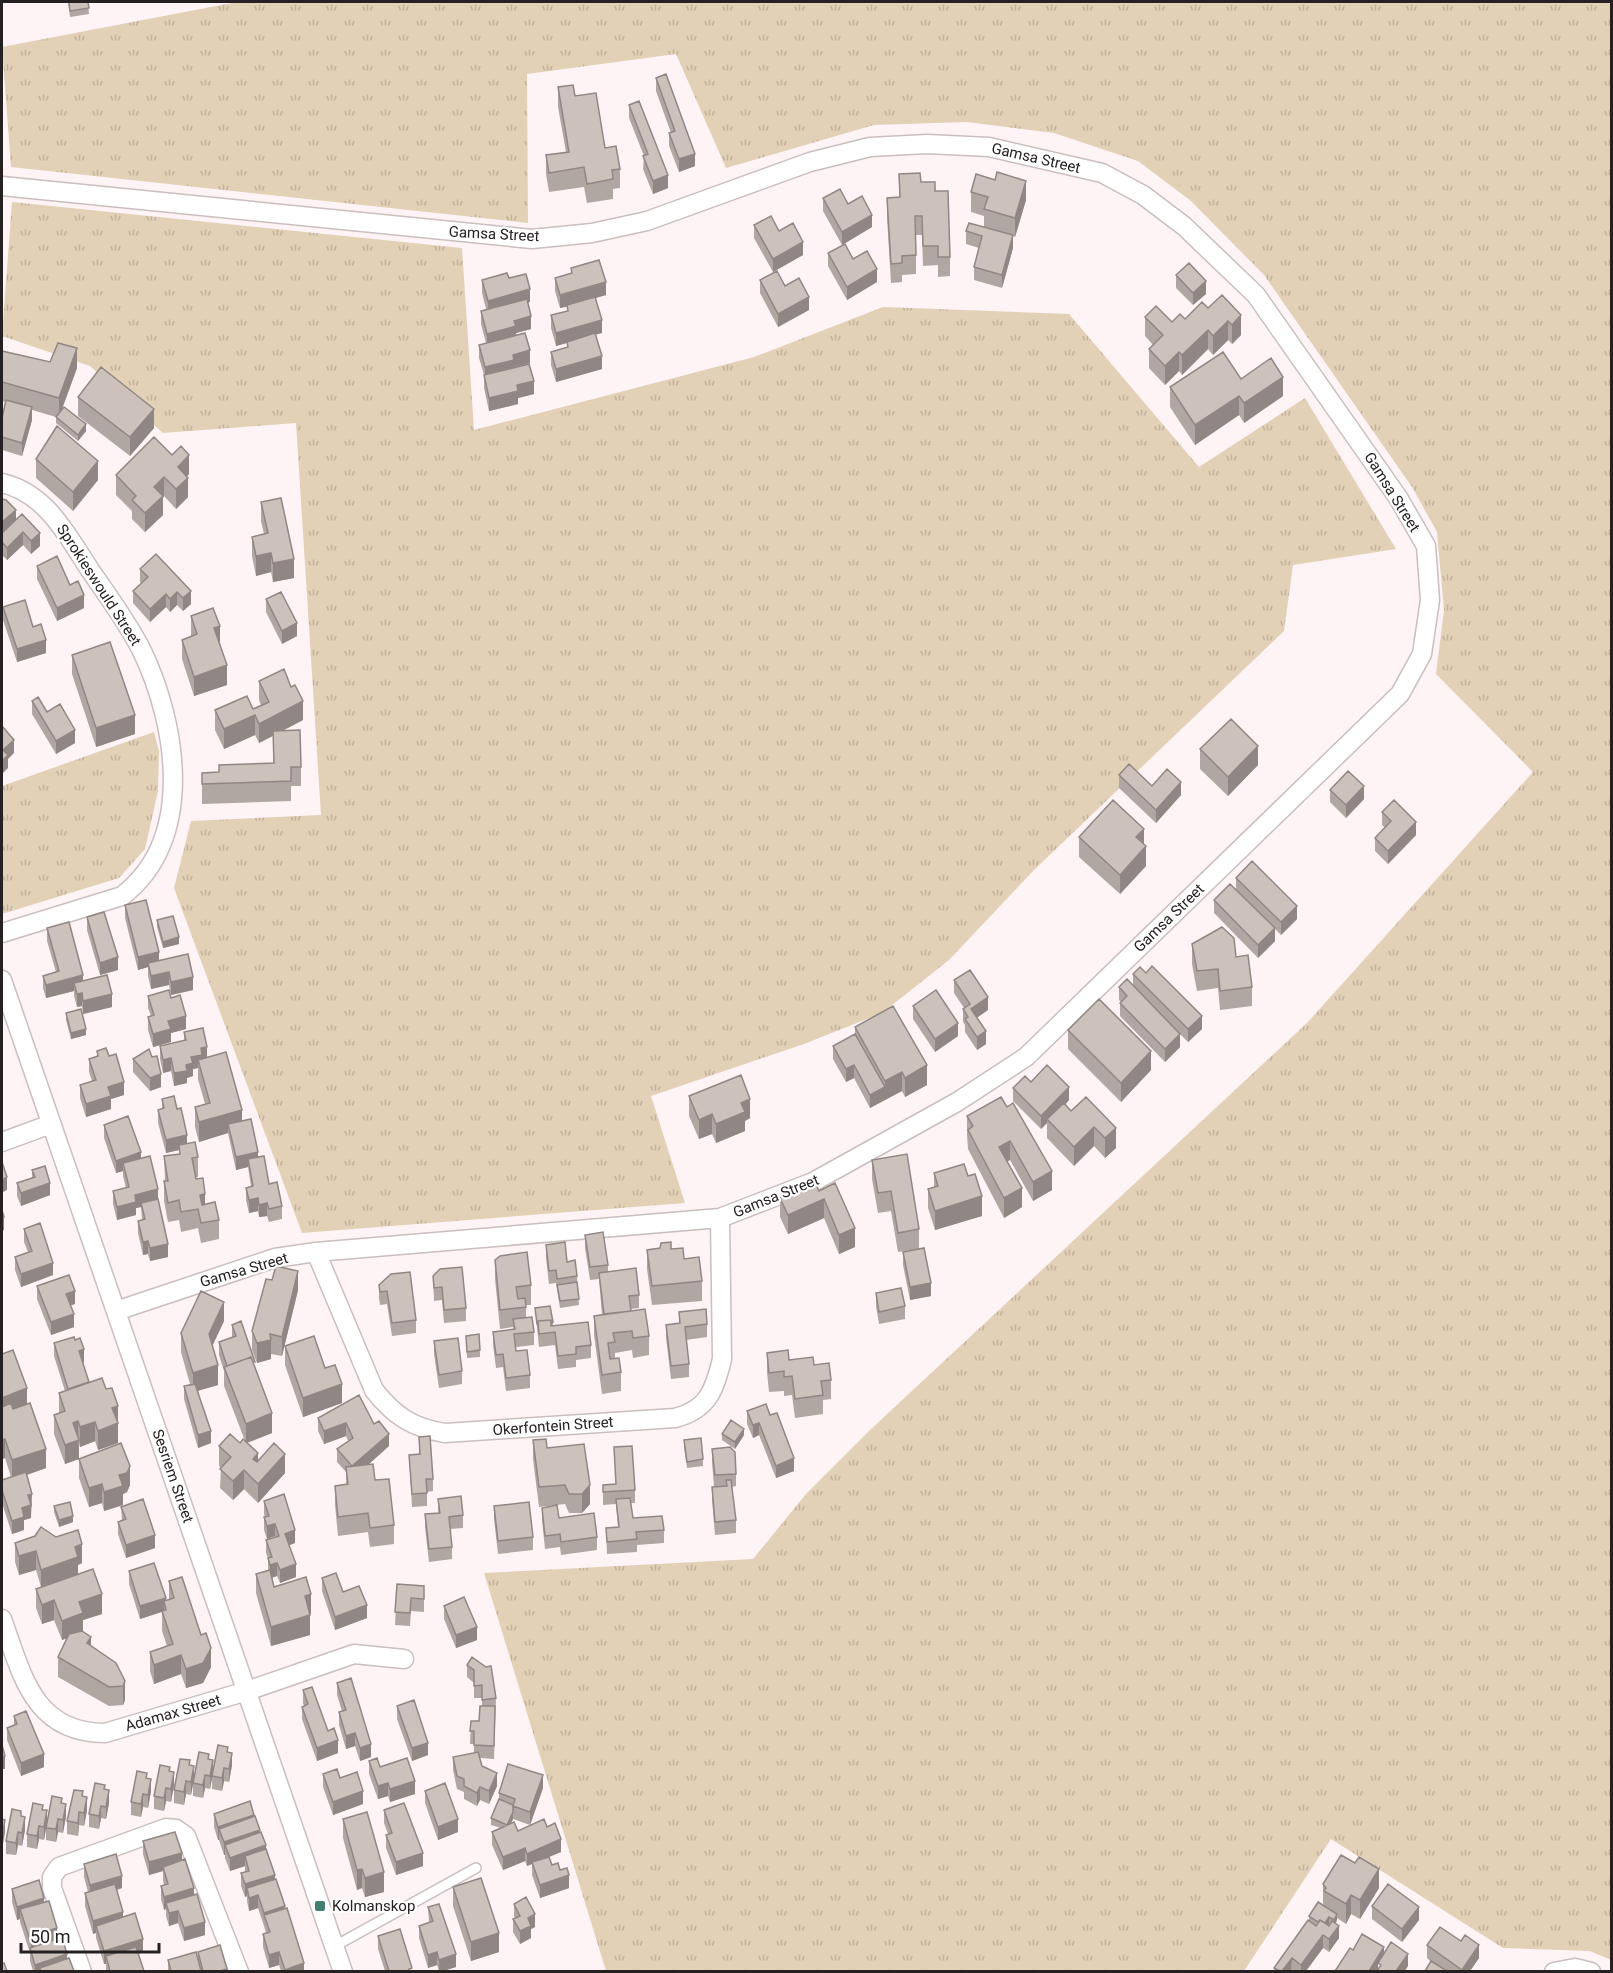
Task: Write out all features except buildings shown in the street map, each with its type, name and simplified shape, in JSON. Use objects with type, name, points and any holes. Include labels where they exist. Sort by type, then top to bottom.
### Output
[{"type":"street","name":"Gamsa Street","points":[[2,186],[532,239],[592,233],[647,221],[810,162],[870,147],[927,144],[989,147],[1102,173],[1143,195],[1184,226],[1256,295],[1399,499],[1426,546],[1430,600],[1422,654],[1400,694],[1026,1057],[957,1102],[822,1178],[720,1218],[316,1252],[275,1258],[116,1311]]},
{"type":"street","name":"Sprokieswould Street","points":[[2,483],[16,487],[51,511],[141,651],[171,741],[173,800],[162,843],[149,871],[137,885],[122,896],[2,933]]},
{"type":"street","name":"Sesriem Street","points":[[2,980],[343,1971]]},
{"type":"street","points":[[2,1142],[51,1124]]},
{"type":"street","name":"Okerfontein Street","points":[[316,1252],[374,1390],[387,1407],[403,1421],[425,1430],[445,1433],[675,1418],[693,1414],[707,1400],[717,1380],[722,1359],[720,1218]]},
{"type":"street","name":"Adamax Street","points":[[2,1618],[32,1696],[50,1716],[84,1733],[105,1733],[247,1692],[354,1654],[404,1659]]},
{"type":"street","points":[[82,1971],[52,1888],[52,1877],[59,1867],[166,1828],[176,1829],[186,1836],[239,1971]]},
{"type":"street","points":[[1554,1971],[1575,1968],[1590,1971]]},
{"type":"lane","points":[[334,1946],[476,1868]]},
{"type":"green space","points":[[237,2],[1611,2],[1611,1960],[1590,1951],[1503,1948],[1331,1839],[1244,1971],[606,1971],[484,1573],[753,1559],[806,1494],[870,1430],[1307,1023],[1533,772],[1436,674],[1444,610],[1437,532],[1412,487],[1264,275],[1191,201],[1138,161],[1054,133],[967,122],[874,125],[726,168],[676,54],[527,74],[528,223],[11,167],[2,47]]},
{"type":"green space","points":[[12,202],[462,248],[474,430],[754,357],[883,307],[1069,314],[1199,467],[1305,398],[1396,549],[1293,565],[1284,631],[1034,870],[949,960],[882,1013],[804,1044],[651,1096],[685,1203],[302,1233],[174,888],[191,821],[321,815],[296,423],[163,433],[90,366],[2,336]]},
{"type":"green space","points":[[154,732],[159,751],[158,791],[145,849],[119,878],[2,914],[2,786]]},
{"type":"place","name":"Kolmanskop","points":[[320,1906]]}]
